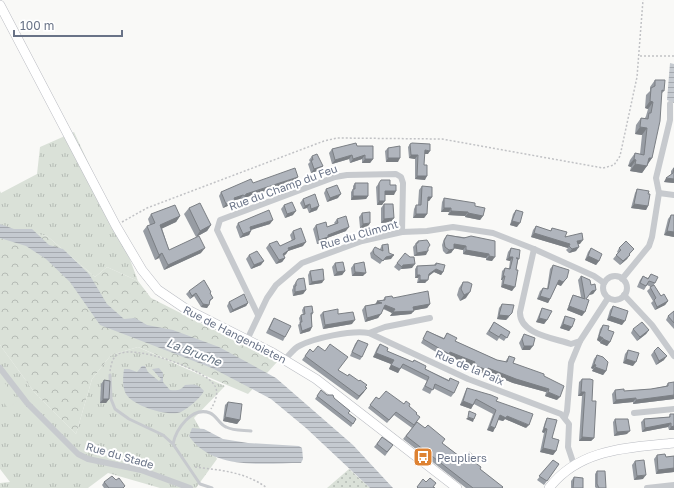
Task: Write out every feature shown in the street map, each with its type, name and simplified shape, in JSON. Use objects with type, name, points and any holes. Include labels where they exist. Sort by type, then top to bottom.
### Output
[{"type":"street","name":"Rue de Hangenbieten","points":[[0,5],[116,226],[142,270],[158,290],[186,309],[285,359],[340,396],[457,488]]},
{"type":"street","points":[[622,279],[651,242],[659,193],[656,178],[672,119],[670,104]]},
{"type":"street","name":"Rue du Champ du Feu","points":[[258,315],[217,230],[220,220],[335,177],[347,175],[396,174],[402,177],[403,183],[402,232]]},
{"type":"street","points":[[659,193],[674,195]]},
{"type":"street","name":"Rue du Climont","points":[[247,340],[258,315],[276,284],[302,263],[362,241],[402,232],[463,227],[493,233],[534,249],[594,276],[604,283]]},
{"type":"street","points":[[534,249],[520,312],[521,322],[529,330],[570,344],[580,341]]},
{"type":"street","points":[[612,276],[622,279],[626,283],[624,295],[621,298],[613,300],[608,298],[603,289],[604,283],[612,276]]},
{"type":"street","points":[[624,295],[652,326],[674,356]]},
{"type":"street","points":[[574,465],[569,454],[569,424],[565,417],[567,411],[571,363],[580,341],[608,298]]},
{"type":"street","name":"Rue de la Paix","points":[[369,333],[385,327],[430,318]]},
{"type":"street","name":"Rue de la Paix","points":[[285,359],[299,346],[311,341],[358,332],[369,333],[468,379],[554,410],[565,417]]},
{"type":"street","name":"Rue du Stade","points":[[0,368],[3,375],[32,409],[82,456],[141,470],[190,488]]},
{"type":"street","points":[[634,413],[674,409]]},
{"type":"street","points":[[549,488],[574,465],[608,451],[674,443]]},
{"type":"street","points":[[647,488],[674,486]]},
{"type":"lane","points":[[110,375],[111,399],[115,409],[129,419],[163,435],[173,444],[190,467],[200,484],[212,488]]},
{"type":"lane","points":[[173,444],[178,429],[182,424],[198,413],[209,412],[227,428],[251,431]]},
{"type":"path","points":[[116,226],[147,208],[324,141],[337,138],[442,139],[561,161],[609,167],[617,162],[620,156],[633,99],[640,56],[644,0]]},
{"type":"path","points":[[640,56],[674,56]]},
{"type":"path","points":[[110,375],[114,357],[118,354],[131,351],[152,355],[177,363],[210,380],[215,385],[216,395],[209,412]]},
{"type":"path","points":[[190,467],[234,473],[258,481],[267,488]]},
{"type":"green space","points":[[74,132],[116,222],[138,281],[107,267],[95,277],[47,236],[0,227],[0,191],[1,193],[37,174],[40,147]]},
{"type":"green space","points":[[0,227],[47,236],[95,277],[107,267],[138,281],[151,298],[277,362],[248,394],[138,347],[111,355],[92,379],[76,434],[35,393],[0,345]]},
{"type":"green space","points":[[0,345],[35,393],[76,434],[92,379],[111,355],[138,347],[225,386],[194,418],[217,459],[196,488],[160,488],[108,473],[88,488],[0,488],[0,483],[10,482],[0,469]]},
{"type":"green space","points":[[3,381],[18,401],[8,408],[0,398],[0,384]]},
{"type":"green space","points":[[349,469],[370,488],[327,488]]},
{"type":"water","points":[[670,63],[674,64],[674,103],[667,100]]},
{"type":"water","name":"La Bruche","points":[[0,224],[14,229],[32,229],[49,245],[63,249],[89,274],[107,304],[124,319],[135,318],[147,325],[173,330],[219,347],[276,378],[353,445],[393,488],[370,488],[306,428],[271,399],[212,368],[100,325],[70,282],[46,259],[26,246],[0,238]]},
{"type":"water","points":[[142,366],[145,366],[148,372],[159,381],[161,379],[152,369],[159,368],[163,373],[163,382],[170,390],[179,390],[185,385],[196,385],[204,391],[197,400],[181,412],[160,412],[143,406],[136,403],[126,394],[123,382],[124,369],[137,372]]},
{"type":"water","points":[[192,428],[204,429],[223,439],[248,443],[299,446],[302,448],[303,459],[301,463],[271,464],[240,463],[225,460],[211,455],[199,447],[189,436]]},
{"type":"building","points":[[655,80],[665,80],[664,91],[662,90],[660,121],[652,158],[649,158],[647,166],[635,164],[636,160],[634,159],[635,153],[644,155],[647,128],[640,127],[641,118],[648,119],[649,113],[651,113],[653,102],[650,101],[651,88],[655,86]]},
{"type":"building","points":[[356,143],[357,146],[373,146],[373,159],[365,159],[365,155],[353,159],[352,155],[335,160],[332,149]]},
{"type":"building","points":[[410,144],[430,144],[430,151],[425,150],[424,165],[427,165],[427,176],[417,176],[418,155],[411,155]]},
{"type":"building","points":[[400,146],[400,158],[388,158],[388,148]]},
{"type":"building","points":[[317,154],[323,166],[314,169],[311,160],[313,160],[312,156]]},
{"type":"building","points":[[295,168],[298,177],[246,194],[245,196],[243,195],[234,198],[235,200],[226,204],[221,192],[251,179],[253,183]]},
{"type":"building","points":[[674,168],[674,179],[666,178],[673,173]]},
{"type":"building","points":[[381,180],[390,180],[390,185],[396,185],[396,191],[385,191],[385,201],[379,201],[379,183]]},
{"type":"building","points":[[355,183],[368,183],[368,196],[353,196]]},
{"type":"building","points":[[337,185],[341,194],[330,198],[326,189]]},
{"type":"building","points":[[422,186],[432,187],[432,197],[428,197],[427,214],[416,214],[416,205],[421,205]]},
{"type":"building","points":[[637,189],[649,191],[648,206],[634,204]]},
{"type":"building","points":[[315,194],[319,206],[311,209],[310,204],[305,206],[303,199]]},
{"type":"building","points":[[444,198],[475,203],[475,206],[485,208],[483,216],[468,212],[451,211],[451,208],[444,208]]},
{"type":"building","points":[[292,202],[296,211],[287,214],[284,205]]},
{"type":"building","points":[[200,203],[211,225],[200,231],[189,208]]},
{"type":"building","points":[[384,204],[393,204],[394,218],[384,219]]},
{"type":"building","points":[[175,205],[180,216],[160,225],[169,250],[199,236],[205,248],[168,265],[162,253],[159,255],[147,226],[155,223],[151,214]]},
{"type":"building","points":[[269,210],[273,220],[250,227],[251,231],[243,234],[238,223]]},
{"type":"building","points":[[516,210],[523,212],[520,223],[512,221]]},
{"type":"building","points":[[370,212],[370,223],[363,224],[362,213]]},
{"type":"building","points":[[671,215],[674,215],[674,232],[667,231]]},
{"type":"building","points":[[346,216],[349,227],[319,240],[316,225],[326,222],[327,227],[338,223],[337,219]]},
{"type":"building","points":[[536,226],[551,231],[552,228],[567,232],[565,237],[582,233],[583,240],[577,241],[579,247],[572,249],[569,246],[570,244],[534,233]]},
{"type":"building","points":[[301,228],[306,242],[288,248],[289,250],[283,254],[285,258],[279,260],[269,244],[277,241],[280,246],[295,239],[293,231]]},
{"type":"building","points":[[447,235],[464,238],[471,236],[495,241],[495,257],[489,256],[489,254],[466,250],[466,246],[454,244],[454,249],[449,250],[445,247],[444,241]]},
{"type":"building","points":[[427,240],[430,245],[428,251],[417,253],[416,243],[418,243],[418,241]]},
{"type":"building","points":[[626,241],[634,249],[623,261],[616,255],[621,250],[619,248]]},
{"type":"building","points":[[388,244],[389,253],[394,255],[386,257],[383,261],[374,254],[373,250],[375,247],[383,251],[382,245]]},
{"type":"building","points":[[511,248],[520,250],[516,270],[518,270],[515,287],[503,284],[505,268],[510,269],[513,257],[509,257]]},
{"type":"building","points":[[591,248],[602,254],[599,261],[588,256]]},
{"type":"building","points":[[257,251],[264,261],[254,265],[249,255]]},
{"type":"building","points":[[405,253],[410,257],[414,257],[415,264],[403,265],[402,267],[397,263]]},
{"type":"building","points":[[343,262],[345,271],[337,272],[335,263]]},
{"type":"building","points":[[364,262],[366,273],[355,272],[354,264]]},
{"type":"building","points":[[436,263],[445,265],[443,272],[436,269],[429,274],[428,280],[420,280],[420,275],[417,275],[417,266],[436,265]]},
{"type":"building","points":[[553,265],[569,270],[567,278],[563,282],[559,280],[550,299],[540,296],[543,288],[548,289]]},
{"type":"building","points":[[323,269],[324,280],[312,282],[310,271]]},
{"type":"building","points":[[651,274],[658,277],[655,283],[649,281],[646,286],[640,283],[643,276],[648,279]]},
{"type":"building","points":[[581,276],[590,280],[591,285],[595,284],[596,290],[592,291],[586,299],[589,300],[585,312],[569,306],[573,295],[585,299]]},
{"type":"building","points":[[304,278],[306,290],[295,292],[296,282],[298,279]]},
{"type":"building","points":[[204,280],[213,298],[210,300],[209,305],[203,304],[196,293],[192,296],[189,291]]},
{"type":"building","points":[[463,282],[472,284],[470,292],[464,295],[461,289]]},
{"type":"building","points":[[654,285],[661,296],[664,294],[668,301],[657,307],[654,300],[656,298],[650,287]]},
{"type":"building","points":[[428,291],[430,304],[413,307],[414,311],[393,312],[395,309],[385,305],[381,314],[367,318],[365,306],[382,303],[377,301],[385,300],[385,297],[392,296],[393,298]]},
{"type":"building","points":[[244,294],[248,303],[233,310],[229,302]]},
{"type":"building","points":[[502,304],[514,305],[512,313],[509,316],[499,315]]},
{"type":"building","points":[[312,306],[312,327],[302,331],[300,322],[302,322],[301,315],[305,314],[304,307]]},
{"type":"building","points":[[613,306],[628,311],[625,321],[610,316]]},
{"type":"building","points":[[542,308],[552,311],[547,320],[539,318]]},
{"type":"building","points":[[338,309],[338,314],[353,312],[355,320],[325,325],[323,312]]},
{"type":"building","points":[[674,311],[674,323],[668,316]]},
{"type":"building","points":[[565,316],[575,319],[572,327],[563,324]]},
{"type":"building","points":[[274,318],[291,326],[285,337],[269,329]]},
{"type":"building","points":[[494,322],[510,332],[507,338],[501,334],[499,337],[489,331]]},
{"type":"building","points":[[642,322],[649,330],[640,337],[633,329]]},
{"type":"building","points":[[603,325],[609,326],[608,330],[614,332],[610,342],[599,336]]},
{"type":"building","points":[[427,331],[444,339],[447,333],[457,338],[455,341],[497,360],[507,362],[509,356],[515,358],[513,363],[544,374],[544,376],[564,386],[560,397],[548,392],[549,389],[516,379],[488,368],[487,370],[474,365],[475,362],[450,352],[449,354],[423,339]]},
{"type":"building","points":[[524,334],[535,338],[533,346],[524,346],[522,339]]},
{"type":"building","points":[[358,340],[368,344],[362,357],[352,352]]},
{"type":"building","points":[[330,344],[348,357],[338,370],[348,376],[349,374],[367,385],[365,387],[367,388],[359,396],[305,356],[310,349],[313,352],[318,346],[325,351]]},
{"type":"building","points":[[380,344],[388,348],[387,351],[413,362],[414,360],[426,366],[425,369],[449,381],[450,378],[459,382],[454,393],[435,384],[433,390],[425,386],[429,377],[403,364],[400,369],[391,365],[394,360],[376,353]]},
{"type":"building","points":[[658,347],[667,356],[659,361],[654,351]]},
{"type":"building","points":[[628,350],[639,353],[636,362],[626,359]]},
{"type":"building","points":[[597,355],[603,357],[608,362],[606,371],[595,367],[596,365],[594,364]]},
{"type":"building","points":[[582,379],[593,380],[592,401],[596,401],[594,438],[582,437],[585,392],[581,392]]},
{"type":"building","points":[[104,380],[110,381],[109,399],[103,399]]},
{"type":"building","points":[[674,382],[674,395],[636,400],[636,398],[616,400],[615,390],[624,389],[624,391],[651,389],[668,386],[668,383]]},
{"type":"building","points":[[467,388],[491,395],[498,398],[496,401],[533,414],[529,425],[507,416],[506,418],[500,415],[495,428],[490,426],[496,410],[476,399],[473,405],[463,401]]},
{"type":"building","points":[[321,390],[327,395],[333,395],[334,398],[350,411],[348,413],[356,419],[353,424],[317,396]]},
{"type":"building","points":[[386,391],[404,404],[406,401],[410,404],[409,406],[420,417],[414,425],[396,412],[389,420],[370,405],[376,397],[379,399]]},
{"type":"building","points":[[228,402],[242,404],[240,420],[225,417]]},
{"type":"building","points":[[469,411],[476,414],[474,419],[468,417]]},
{"type":"building","points":[[670,414],[674,414],[674,426],[671,427],[671,423],[645,428],[644,419],[670,417]]},
{"type":"building","points":[[547,418],[557,420],[552,438],[559,440],[556,451],[543,448],[547,429],[544,428]]},
{"type":"building","points":[[615,419],[628,419],[630,431],[617,432]]},
{"type":"building","points":[[417,422],[425,428],[428,425],[445,439],[442,443],[463,459],[469,452],[473,455],[470,459],[503,487],[473,488],[406,436]]},
{"type":"building","points":[[382,437],[393,445],[387,452],[377,444]]},
{"type":"building","points":[[665,454],[666,457],[674,456],[674,468],[658,470],[657,455]]},
{"type":"building","points":[[553,460],[559,464],[547,481],[539,476]]},
{"type":"building","points":[[644,460],[646,475],[637,476],[635,461]]},
{"type":"building","points":[[597,471],[605,471],[606,488],[599,488],[597,484]]},
{"type":"building","points":[[112,476],[116,480],[119,478],[125,486],[123,488],[109,488],[104,482]]},
{"type":"building","points":[[574,477],[583,478],[583,488],[573,488]]},
{"type":"building","points":[[430,478],[436,483],[433,487],[435,488],[417,487],[423,479],[426,482]]},
{"type":"place","name":"Peupliers","points":[[423,457]]}]
